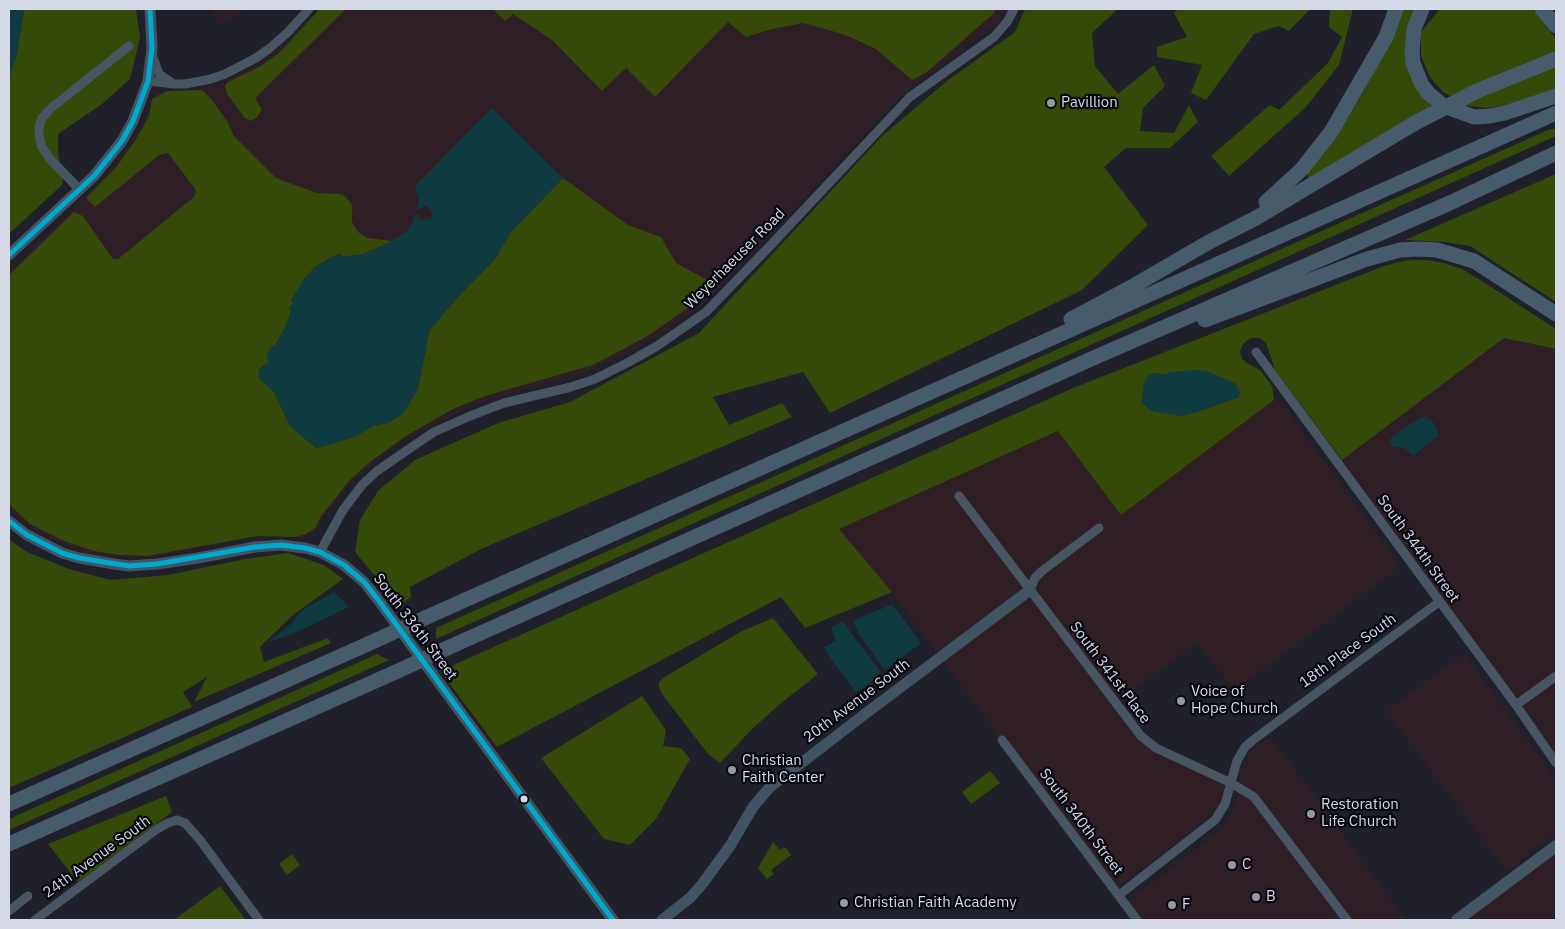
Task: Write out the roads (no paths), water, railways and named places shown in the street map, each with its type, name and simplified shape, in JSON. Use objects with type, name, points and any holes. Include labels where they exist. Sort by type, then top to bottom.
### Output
[{"type":"highway","points":[[951,382],[1135,285],[1208,242],[1278,193],[1302,169],[1340,118],[1386,37],[1396,9]]},
{"type":"highway","points":[[1422,9],[1414,29],[1413,63],[1422,85],[1429,94],[1444,106],[1469,116],[1490,116],[1556,96]]},
{"type":"highway","points":[[1542,9],[1556,26]]},
{"type":"highway","points":[[1552,9],[1556,14]]},
{"type":"highway","points":[[1208,242],[1256,218],[1415,123],[1478,91],[1556,59]]},
{"type":"highway","points":[[9,804],[1556,113]]},
{"type":"highway","points":[[9,844],[1098,356],[1452,202],[1556,153]]},
{"type":"highway","points":[[1452,202],[1556,163]]},
{"type":"highway","points":[[1098,356],[1241,307],[1367,259],[1400,250],[1437,250],[1474,261],[1556,314]]},
{"type":"main road","points":[[1458,920],[1556,846]]},
{"type":"street","points":[[9,255],[80,190],[109,159],[122,141],[133,121],[148,81],[152,53],[150,9]]},
{"type":"street","points":[[148,81],[174,84],[211,79],[256,58],[288,32],[309,9]]},
{"type":"street","name":"Weyerhaeuser Road","points":[[320,552],[343,510],[362,485],[377,470],[434,432],[504,404],[571,387],[595,378],[657,346],[706,312],[910,96],[994,37],[1007,22],[1014,9]]},
{"type":"street","points":[[80,190],[50,158],[42,146],[39,127],[42,118],[50,109],[129,46]]},
{"type":"street","points":[[152,53],[159,74],[174,84]]},
{"type":"street","name":"South 344th Street","points":[[1256,352],[1516,705],[1556,763]]},
{"type":"street","name":"South 341st Place","points":[[959,496],[1141,736],[1156,748],[1248,792],[1346,920]]},
{"type":"street","name":"South 336th Street","points":[[9,521],[27,535],[62,553],[114,564],[143,565],[172,562],[271,545],[305,548],[320,552],[344,565],[364,582],[376,597],[613,920]]},
{"type":"street","points":[[1030,590],[1035,578],[1042,570],[1099,528]]},
{"type":"street","name":"20th Avenue South","points":[[662,920],[691,897],[703,883],[730,846],[753,807],[769,788],[1030,590]]},
{"type":"street","name":"18th Place South","points":[[1119,895],[1212,823],[1225,804],[1240,754],[1252,740],[1439,602]]},
{"type":"street","points":[[1516,705],[1556,676]]},
{"type":"street","name":"South 340th Street","points":[[1002,740],[1137,920]]},
{"type":"street","name":"24th Avenue South","points":[[35,920],[158,829],[177,820],[185,823],[200,840],[259,920]]},
{"type":"street","points":[[9,911],[28,896]]},
{"type":"place","name":"Pavillion","points":[[1051,103]]},
{"type":"place","name":"Voice of Hope Church","points":[[1181,701]]},
{"type":"place","name":"Christian Faith Center","points":[[732,770]]},
{"type":"place","name":"Restoration Life Church","points":[[1311,814]]},
{"type":"place","name":"C","points":[[1232,865]]},
{"type":"place","name":"B","points":[[1256,897]]},
{"type":"place","name":"Christian Faith Academy","points":[[844,903]]},
{"type":"place","name":"F","points":[[1172,905]]}]
